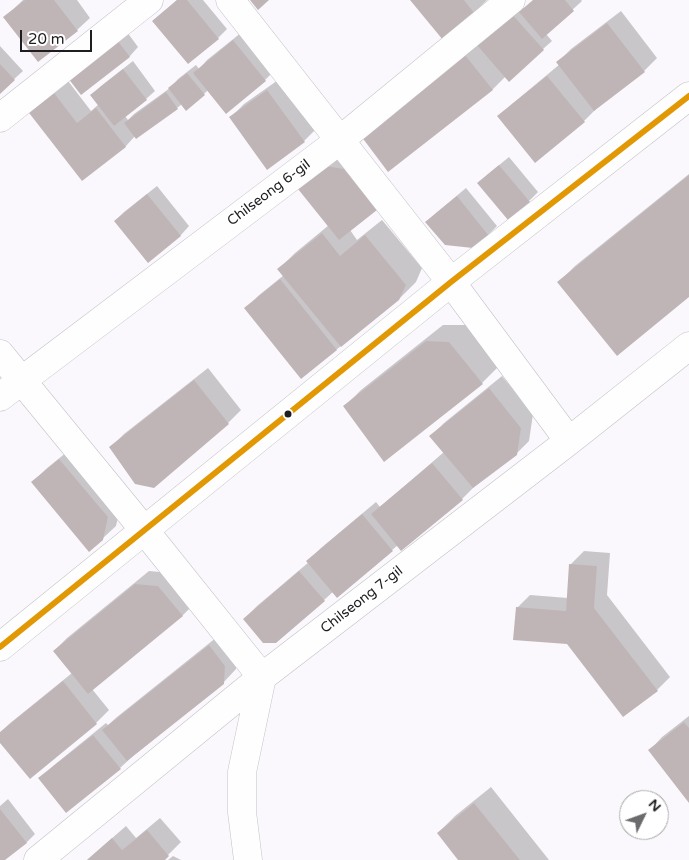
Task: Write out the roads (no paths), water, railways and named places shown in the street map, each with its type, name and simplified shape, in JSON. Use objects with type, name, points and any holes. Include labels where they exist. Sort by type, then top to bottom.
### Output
[{"type":"street","points":[[0,118],[149,0]]},
{"type":"street","points":[[230,0],[451,282],[569,441]]},
{"type":"street","name":"Chilseong 6-gil","points":[[0,397],[340,140],[510,0]]},
{"type":"street","points":[[0,648],[451,282],[689,96]]},
{"type":"street","name":"Chilseong 7-gil","points":[[38,860],[262,678],[689,346]]},
{"type":"street","points":[[0,354],[145,530],[262,678],[242,772],[242,812],[248,860]]}]
